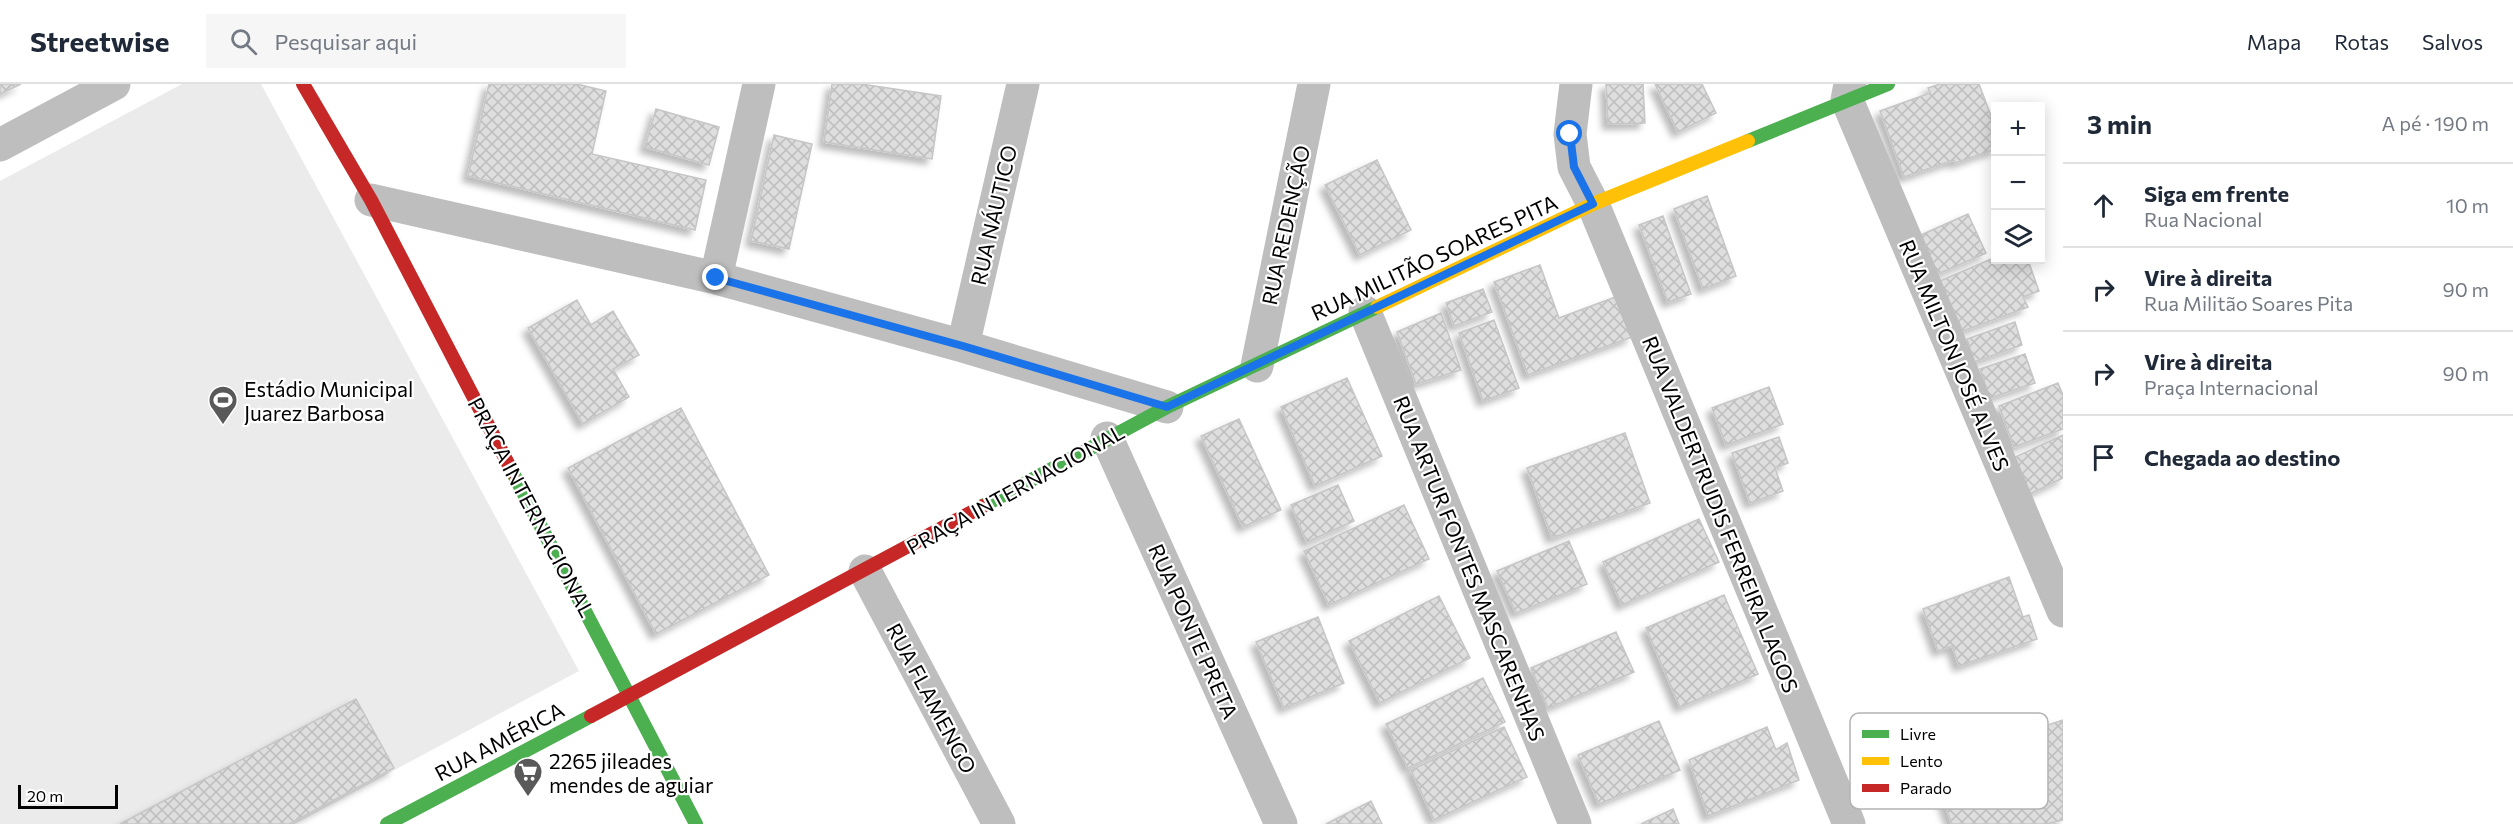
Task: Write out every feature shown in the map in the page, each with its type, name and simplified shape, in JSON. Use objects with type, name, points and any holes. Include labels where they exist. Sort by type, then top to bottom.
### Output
[{"type":"street","points":[[0,145],[114,84]]},
{"type":"street","name":"PRAÇA INTERNACIONAL","points":[[303,84],[371,200],[631,695],[866,571],[1167,407]]},
{"type":"street","points":[[716,278],[759,84]]},
{"type":"street","name":"RUA NÁUTICO","points":[[963,346],[1023,84]]},
{"type":"street","name":"RUA REDENÇÃO","points":[[1257,366],[1314,84]]},
{"type":"street","name":"RUA VALDERTRUDIS FERREIRA LAGOS","points":[[1576,84],[1570,134],[1574,167],[1593,204],[1849,824]]},
{"type":"street","name":"RUA MILITÃO SOARES PITA","points":[[1167,407],[1593,204],[1848,92],[1888,84]]},
{"type":"street","name":"RUA MILTON JOSÉ ALVES","points":[[1848,92],[2063,611]]},
{"type":"street","name":"PRAÇA INTERNACIONAL","points":[[371,200],[716,278],[963,346],[1167,407]]},
{"type":"street","name":"RUA ARTUR FONTES MASCARENHAS","points":[[1365,312],[1575,824]]},
{"type":"street","name":"RUA PONTE PRETA","points":[[1107,438],[1281,824]]},
{"type":"street","name":"RUA FLAMENGO","points":[[866,571],[999,824]]},
{"type":"street","points":[[631,695],[696,824]]},
{"type":"street","name":"RUA AMÉRICA","points":[[387,824],[631,695]]},
{"type":"shaded area","name":"Estádio Municipal Juarez Barbosa","points":[[182,84],[261,84],[579,671],[294,824],[0,824],[0,181]]},
{"type":"building","points":[[0,84],[21,84],[0,94]]},
{"type":"building","points":[[489,84],[577,84],[606,91],[592,154],[706,180],[695,230],[468,176]]},
{"type":"building","points":[[832,84],[861,84],[941,96],[932,159],[824,142]]},
{"type":"building","points":[[1606,84],[1643,84],[1645,123],[1608,124]]},
{"type":"building","points":[[1655,84],[1702,84],[1716,113],[1678,132]]},
{"type":"building","points":[[1940,84],[1979,84],[1991,116],[1991,151],[1955,163],[1954,160],[1904,177],[1880,111],[1930,93],[1928,88]]},
{"type":"building","points":[[656,109],[719,127],[709,165],[645,147]]},
{"type":"building","points":[[774,135],[812,144],[789,249],[751,241]]},
{"type":"building","points":[[1377,160],[1411,230],[1360,255],[1325,185]]},
{"type":"building","points":[[1707,196],[1736,276],[1703,289],[1674,209]]},
{"type":"building","points":[[1968,214],[1986,253],[1938,274],[1921,235]]},
{"type":"building","points":[[1663,216],[1691,294],[1668,302],[1639,225]]},
{"type":"building","points":[[1991,259],[1991,264],[2029,264],[2039,291],[2023,297],[2028,307],[1963,331],[1940,281]]},
{"type":"building","points":[[1540,265],[1559,318],[1618,296],[1632,337],[1528,375],[1494,282]]},
{"type":"building","points":[[1483,289],[1492,312],[1454,326],[1446,303]]},
{"type":"building","points":[[577,300],[591,325],[613,311],[639,355],[613,369],[629,397],[583,424],[528,328]]},
{"type":"building","points":[[1441,313],[1461,370],[1416,384],[1397,332]]},
{"type":"building","points":[[1494,320],[1519,388],[1483,401],[1459,333]]},
{"type":"building","points":[[2015,322],[2022,345],[1974,362],[1967,339]]},
{"type":"building","points":[[2025,354],[2035,383],[1990,398],[1980,369]]},
{"type":"building","points":[[1347,378],[1382,456],[1315,486],[1281,407]]},
{"type":"building","points":[[2058,383],[2063,395],[2063,429],[2014,447],[1999,406]]},
{"type":"building","points":[[1769,387],[1783,424],[1726,445],[1712,408]]},
{"type":"building","points":[[681,408],[769,575],[656,634],[568,468]]},
{"type":"building","points":[[1239,419],[1281,510],[1243,527],[1201,436]]},
{"type":"building","points":[[1625,433],[1650,503],[1552,538],[1527,468]]},
{"type":"building","points":[[2063,435],[2063,478],[2030,494],[2013,458]]},
{"type":"building","points":[[1779,437],[1788,463],[1775,468],[1783,491],[1750,503],[1732,453]]},
{"type":"building","points":[[1338,485],[1354,521],[1307,542],[1291,505]]},
{"type":"building","points":[[1404,505],[1429,559],[1329,605],[1304,551]]},
{"type":"building","points":[[1699,519],[1719,562],[1622,605],[1603,562]]},
{"type":"building","points":[[1569,541],[1587,584],[1516,613],[1497,571]]},
{"type":"building","points":[[2009,577],[2023,617],[2029,615],[2037,639],[1959,666],[1952,646],[1938,651],[1923,609]]},
{"type":"building","points":[[1724,595],[1758,674],[1680,707],[1646,628]]},
{"type":"building","points":[[1439,596],[1470,658],[1380,703],[1349,641]]},
{"type":"building","points":[[1318,617],[1344,683],[1284,708],[1256,642]]},
{"type":"building","points":[[1616,632],[1634,672],[1548,708],[1531,668]]},
{"type":"building","points":[[1483,678],[1505,722],[1408,768],[1386,724]]},
{"type":"building","points":[[356,699],[394,768],[289,824],[120,824]]},
{"type":"building","points":[[2063,720],[2063,820],[2046,824],[1952,824],[1946,809],[2048,809],[2048,725]]},
{"type":"building","points":[[1659,721],[1680,770],[1599,804],[1578,755]]},
{"type":"building","points":[[1504,727],[1527,777],[1434,820],[1411,770]]},
{"type":"building","points":[[1767,727],[1776,750],[1787,743],[1799,780],[1708,816],[1689,760]]},
{"type":"building","points":[[1371,801],[1382,824],[1326,824]]},
{"type":"building","points":[[1673,809],[1679,824],[1641,824]]},
{"type":"traffic: fast","points":[[1748,141],[1888,84]]},
{"type":"traffic: fast","points":[[983,506],[1167,407],[1377,307]]},
{"type":"traffic: fast","points":[[513,473],[696,824]]},
{"type":"traffic: fast","points":[[387,824],[591,716]]},
{"type":"traffic: slow","points":[[1377,307],[1593,204],[1748,141]]},
{"type":"traffic: jam","points":[[303,84],[371,200],[513,473]]},
{"type":"traffic: jam","points":[[591,716],[983,506]]},
{"type":"place","name":"Estádio Municipal Juarez Barbosa","points":[[223,426]]},
{"type":"place","name":"2265 jileades mendes de aguiar","points":[[528,798]]},
{"type":"route","points":[[716,278],[963,346],[1167,407],[1593,204],[1574,167],[1570,134]]}]
